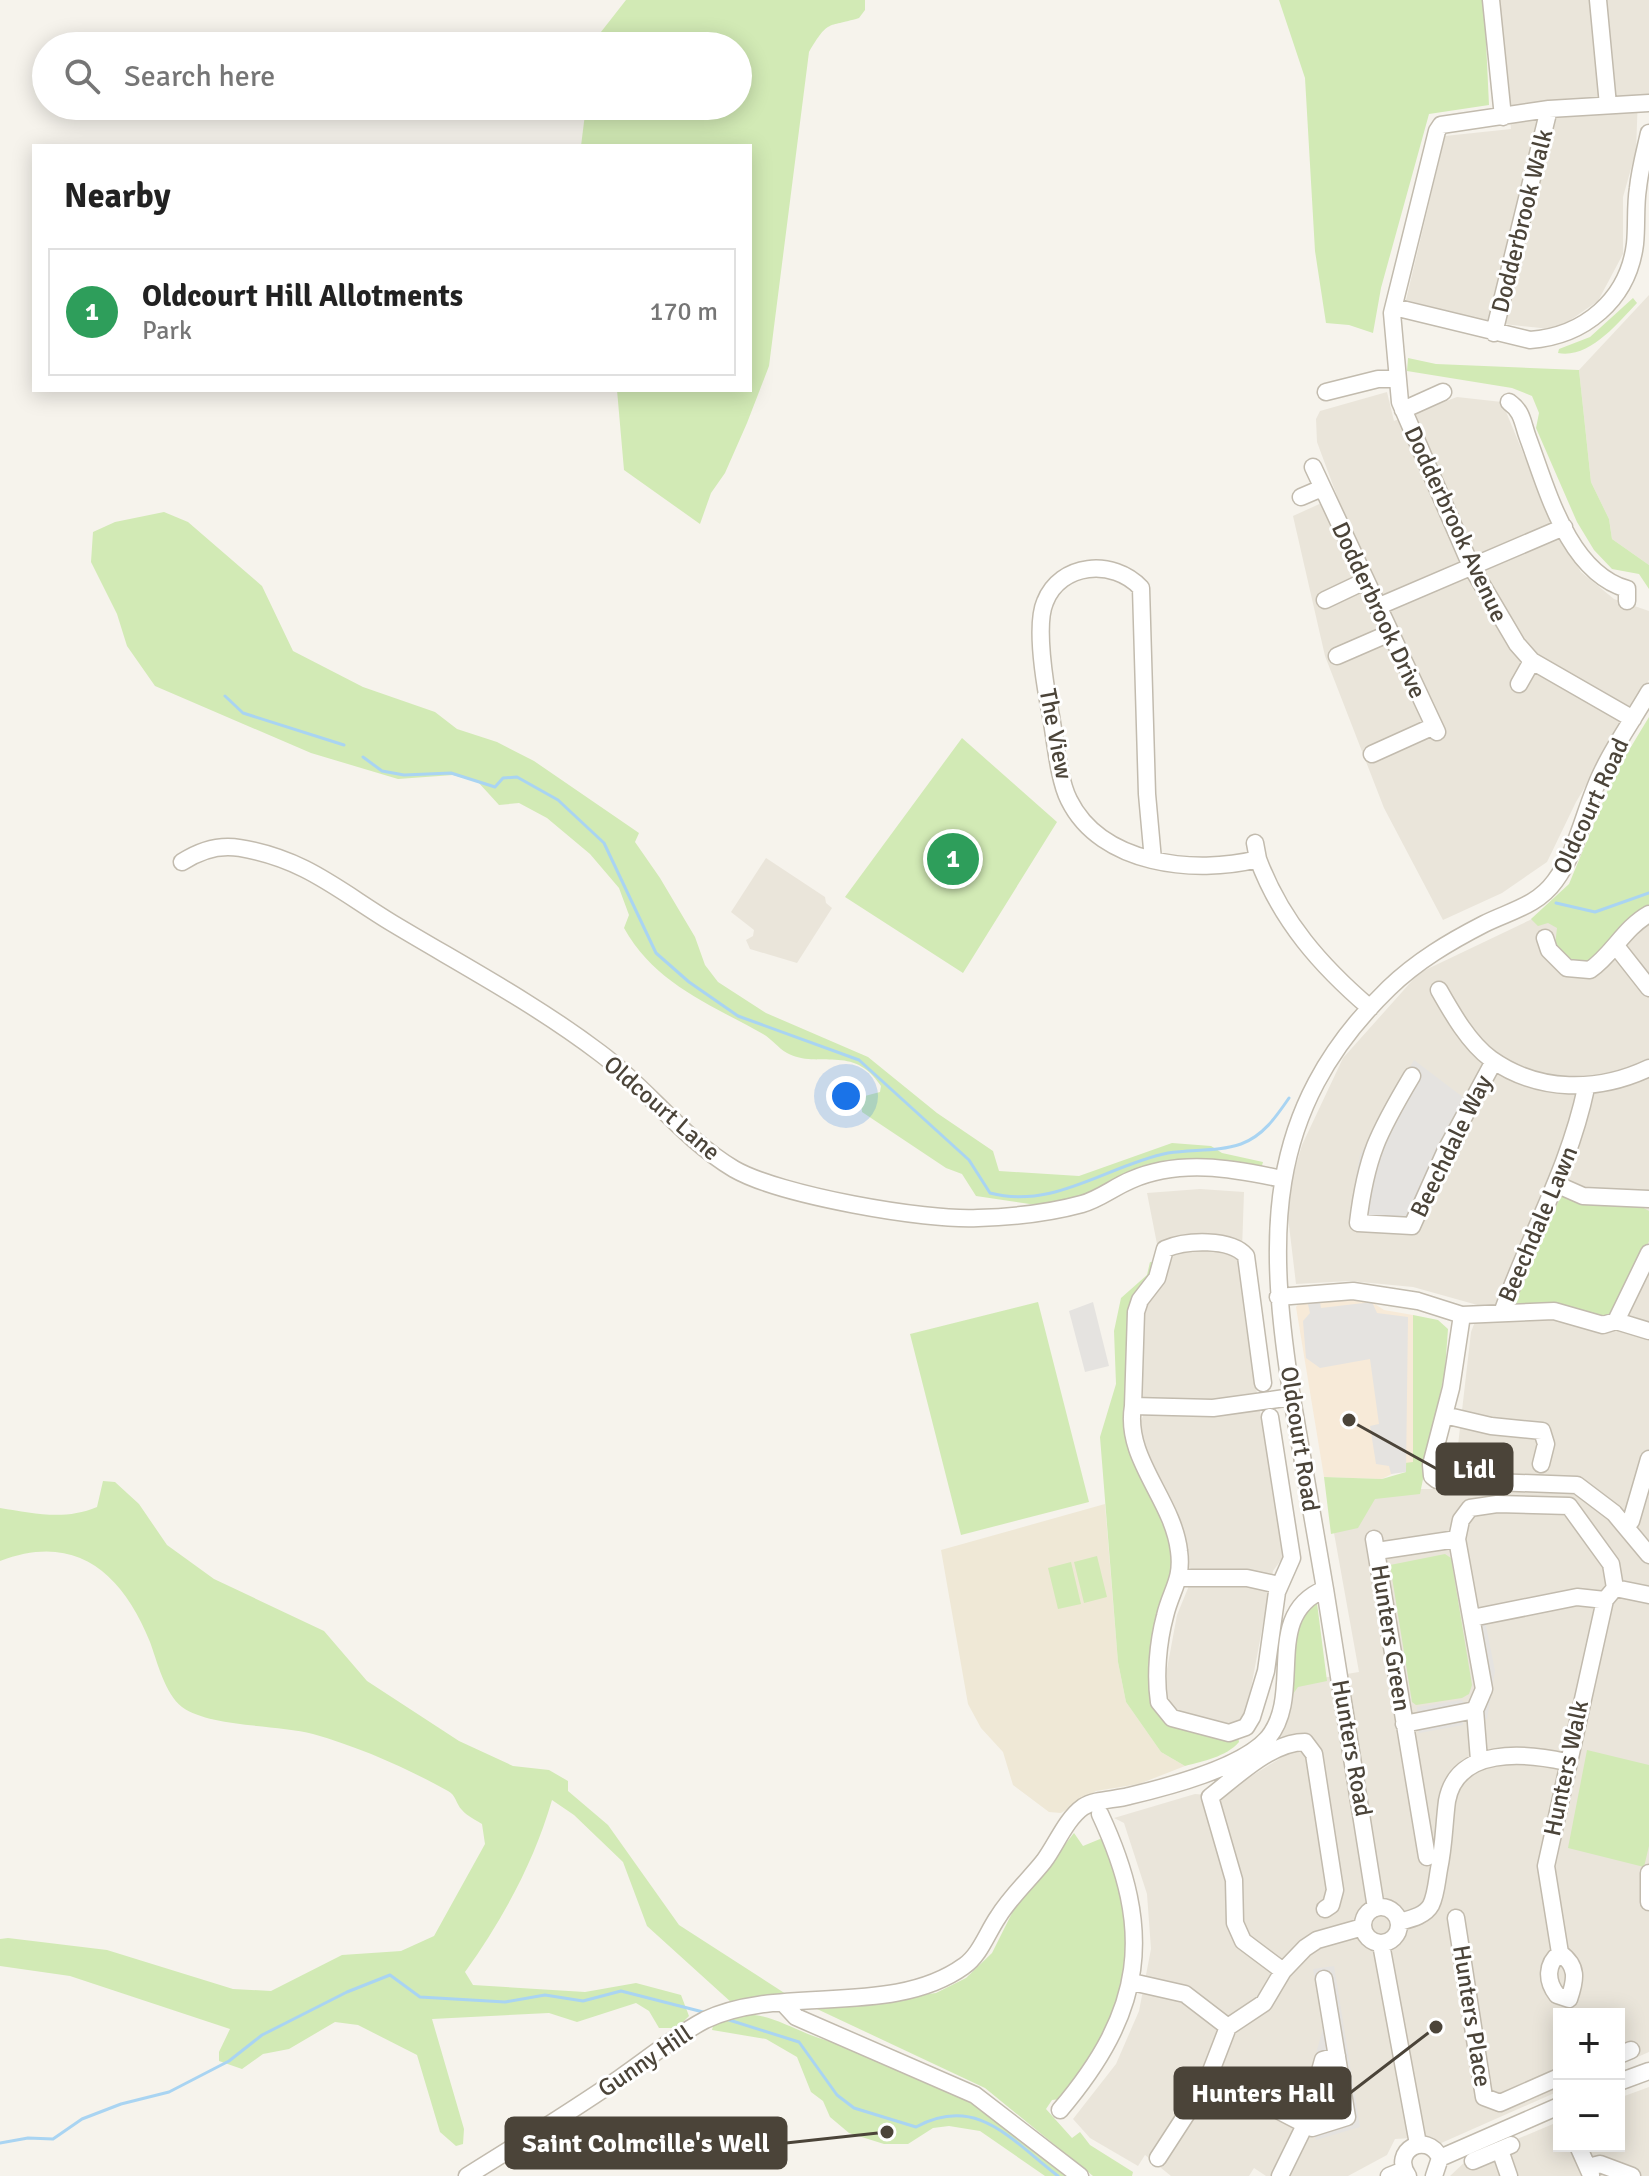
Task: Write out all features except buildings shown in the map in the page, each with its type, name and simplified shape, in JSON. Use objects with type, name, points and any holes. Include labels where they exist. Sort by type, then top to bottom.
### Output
[{"type":"street","points":[[1491,0],[1503,117],[1549,109],[1649,103]]},
{"type":"street","points":[[1598,0],[1608,105]]},
{"type":"street","name":"Dodderbrook Walk","points":[[1494,333],[1549,109]]},
{"type":"street","name":"Dodderbrook Avenue","points":[[1503,117],[1441,125],[1437,131],[1394,307],[1403,410],[1471,566],[1500,620],[1532,661],[1633,719]]},
{"type":"street","points":[[1394,307],[1530,340],[1553,338],[1589,321],[1613,299],[1626,277],[1635,247],[1637,191],[1649,133]]},
{"type":"street","points":[[1326,392],[1378,379],[1398,379]]},
{"type":"street","points":[[1403,410],[1443,392]]},
{"type":"street","points":[[1509,402],[1522,411],[1528,438],[1564,527],[1589,565],[1610,583],[1627,589],[1627,601]]},
{"type":"street","name":"Dodderbrook Drive","points":[[1313,467],[1436,729],[1372,754]]},
{"type":"street","points":[[1301,497],[1322,488]]},
{"type":"street","points":[[1377,607],[1564,527]]},
{"type":"street","name":"The View","points":[[1153,860],[1147,794],[1141,588],[1112,572],[1094,568],[1077,570],[1059,580],[1042,609],[1045,686],[1069,800],[1102,840],[1153,860],[1199,867],[1257,851],[1271,889],[1302,941],[1322,966],[1370,1008]]},
{"type":"street","points":[[1325,600],[1365,581]]},
{"type":"street","points":[[1337,656],[1390,633]]},
{"type":"street","points":[[1519,684],[1532,661]]},
{"type":"street","name":"Oldcourt Road","points":[[1325,1589],[1292,1397],[1278,1297],[1275,1247],[1282,1179],[1298,1125],[1317,1083],[1340,1044],[1370,1008],[1433,952],[1486,923],[1519,911],[1554,883],[1565,865],[1603,770],[1649,692]]},
{"type":"street","name":"Oldcourt Lane","points":[[182,862],[197,852],[236,847],[301,865],[338,884],[389,921],[496,982],[602,1054],[705,1149],[753,1179],[825,1199],[977,1219],[1081,1204],[1163,1169],[1230,1170],[1282,1179]]},
{"type":"street","points":[[1545,938],[1558,961],[1567,968],[1581,972],[1598,964],[1626,931],[1649,914]]},
{"type":"street","points":[[1616,946],[1649,988]]},
{"type":"street","points":[[1439,990],[1454,1015],[1494,1061],[1533,1078],[1586,1088],[1628,1079],[1649,1068]]},
{"type":"street","name":"Beechdale Way","points":[[1412,1076],[1373,1144],[1358,1223],[1412,1226],[1446,1150],[1494,1061]]},
{"type":"street","name":"Beechdale Lawn","points":[[1502,1313],[1526,1245],[1558,1185],[1575,1136],[1586,1088]]},
{"type":"street","points":[[1558,1185],[1583,1196],[1649,1199]]},
{"type":"street","points":[[1262,1384],[1246,1256],[1239,1248],[1223,1244],[1176,1244],[1165,1249],[1157,1278],[1140,1300],[1136,1312],[1131,1424],[1136,1446],[1173,1524],[1179,1550],[1179,1578],[1165,1615],[1159,1702],[1172,1718],[1229,1733],[1246,1727],[1252,1717],[1266,1671],[1270,1619],[1279,1585],[1292,1558],[1292,1544],[1267,1417]]},
{"type":"street","points":[[1616,1321],[1649,1253]]},
{"type":"street","points":[[1278,1297],[1353,1291],[1418,1301],[1462,1315],[1554,1311],[1603,1325],[1616,1321],[1649,1331]]},
{"type":"street","points":[[1462,1315],[1432,1476],[1437,1480],[1577,1485],[1597,1497],[1649,1555]]},
{"type":"street","points":[[1133,1406],[1213,1408],[1292,1397]]},
{"type":"street","points":[[1444,1415],[1491,1426],[1542,1431],[1546,1444],[1541,1464]]},
{"type":"street","points":[[1626,1527],[1631,1521],[1649,1459]]},
{"type":"street","points":[[1479,1760],[1475,1710],[1484,1689],[1457,1539],[1461,1520],[1470,1508],[1497,1504],[1569,1506],[1611,1564],[1610,1594]]},
{"type":"street","name":"Hunters Green","points":[[1427,1857],[1376,1545],[1457,1539]]},
{"type":"street","points":[[1179,1578],[1247,1578],[1279,1585]]},
{"type":"street","points":[[1080,2176],[975,2095],[796,2017],[789,2004],[924,1986],[964,1966],[1009,1899],[1040,1866],[1075,1813],[1086,1804],[1182,1781],[1249,1753],[1269,1737],[1280,1708],[1292,1618],[1302,1603],[1325,1589]]},
{"type":"street","name":"Hunters Road","points":[[1325,1589],[1376,1908]]},
{"type":"street","name":"Hunters Walk","points":[[1560,1953],[1552,1960],[1548,1976],[1557,1995],[1570,2006],[1576,1975],[1571,1961],[1560,1953],[1546,1866],[1566,1762],[1610,1594]]},
{"type":"street","points":[[1472,1618],[1577,1597],[1649,1595]]},
{"type":"street","name":"Hunters Green","points":[[1404,1724],[1475,1710]]},
{"type":"street","points":[[1283,1971],[1243,1941],[1235,1923],[1234,1880],[1210,1797],[1263,1757],[1322,1734]]},
{"type":"street","points":[[1305,1742],[1314,1754],[1330,1845],[1335,1890],[1331,1905],[1325,1909]]},
{"type":"street","points":[[1399,1922],[1420,1916],[1431,1907],[1444,1844],[1447,1799],[1460,1772],[1479,1760],[1533,1754],[1566,1762]]},
{"type":"street","points":[[1060,2110],[1108,2046],[1132,1982],[1135,1927],[1131,1898],[1116,1848],[1100,1814]]},
{"type":"street","points":[[1649,1873],[1649,1902]]},
{"type":"street","points":[[1376,1908],[1393,1912],[1399,1922],[1393,1939],[1381,1944],[1367,1937],[1363,1927],[1365,1917],[1376,1908]]},
{"type":"street","name":"Hunters Place","points":[[1456,1918],[1484,2097],[1500,2103],[1553,2080]]},
{"type":"street","points":[[1158,2158],[1206,2084],[1228,2027],[1264,2003],[1283,1971],[1317,1940],[1363,1927]]},
{"type":"street","points":[[1381,1944],[1418,2144]]},
{"type":"street","points":[[1206,2084],[1264,2103],[1312,2128],[1347,2117],[1324,1979]]},
{"type":"street","points":[[1132,1982],[1185,1994],[1228,2027]]},
{"type":"street","name":"Gunny Hill","points":[[467,2176],[555,2122],[706,2020],[729,2013],[789,2004]]},
{"type":"street","points":[[1280,2176],[1305,2125],[1323,2060],[1337,2056]]},
{"type":"street","points":[[1624,2080],[1649,2071]]},
{"type":"street","points":[[1434,2176],[1440,2158],[1553,2109]]},
{"type":"street","points":[[1400,2174],[1405,2153],[1418,2144],[1433,2147],[1440,2158]]},
{"type":"street","points":[[1473,2161],[1505,2147],[1509,2176]]},
{"type":"street","points":[[1581,2152],[1590,2173],[1600,2164],[1632,2176]]},
{"type":"shaded area","points":[[1498,0],[1649,0],[1649,94],[1638,96],[1636,151],[1623,197],[1623,254],[1598,301],[1569,321],[1550,329],[1494,323],[1406,300],[1445,136],[1511,129]]},
{"type":"shaded area","points":[[1649,295],[1649,565],[1612,539],[1609,519],[1591,482],[1579,370]]},
{"type":"shaded area","points":[[1387,392],[1394,421],[1457,397],[1502,402],[1553,525],[1581,572],[1614,599],[1649,611],[1649,680],[1576,802],[1547,862],[1502,893],[1443,920],[1384,808],[1325,656],[1293,516],[1337,496],[1317,442],[1316,419],[1320,411]]},
{"type":"shaded area","points":[[766,858],[825,897],[832,908],[797,963],[750,949],[746,940],[753,936],[754,930],[731,912]]},
{"type":"shaded area","points":[[1649,889],[1649,2052],[1625,2062],[1625,2008],[1553,2008],[1553,2094],[1439,2144],[1431,2137],[1395,2139],[1387,2155],[1348,2176],[1266,2176],[1254,2168],[1249,2176],[1171,2176],[1145,2155],[1138,2166],[1090,2138],[1073,2119],[1116,2064],[1139,2011],[1151,1949],[1147,1894],[1124,1823],[1114,1818],[1195,1794],[1219,1796],[1279,1759],[1285,1700],[1291,1683],[1359,1672],[1334,1533],[1371,1489],[1453,1489],[1471,1332],[1481,1306],[1413,1287],[1350,1281],[1296,1284],[1288,1217],[1292,1179],[1302,1145],[1343,1058],[1419,973],[1530,920],[1554,901]]},
{"type":"shaded area","points":[[1414,1060],[1468,1101],[1412,1218],[1349,1217],[1360,1155]]},
{"type":"shaded area","points":[[1200,1189],[1244,1192],[1241,1279],[1245,1320],[1284,1556],[1273,1571],[1245,1720],[1233,1725],[1173,1710],[1165,1702],[1167,1669],[1177,1615],[1195,1571],[1188,1567],[1186,1543],[1170,1498],[1143,1442],[1140,1423],[1143,1416],[1139,1318],[1163,1281],[1170,1260],[1157,1244],[1147,1193]]},
{"type":"shaded area","points":[[1326,1298],[1367,1299],[1384,1310],[1413,1315],[1413,1463],[1382,1479],[1324,1477],[1296,1307],[1300,1302]]},
{"type":"shaded area","points":[[1093,1302],[1109,1366],[1085,1372],[1069,1311]]},
{"type":"shaded area","points":[[1320,1302],[1321,1308],[1372,1302],[1377,1313],[1408,1317],[1406,1472],[1391,1474],[1389,1466],[1376,1464],[1370,1426],[1379,1424],[1370,1359],[1320,1368],[1306,1358],[1303,1321],[1310,1313],[1308,1304]]},
{"type":"shaded area","points":[[1105,1504],[1118,1662],[1126,1702],[1161,1752],[1185,1766],[1139,1784],[1096,1791],[1061,1813],[1049,1812],[1013,1785],[1003,1752],[981,1728],[968,1704],[941,1550]]},
{"type":"shaded area","points":[[1485,1621],[1495,1671],[1487,1719],[1463,1719],[1463,1725],[1419,1733],[1417,1707],[1461,1700],[1469,1706],[1475,1685],[1473,1624]]},
{"type":"shaded area","points":[[1334,1966],[1360,2127],[1316,2140],[1312,2128],[1313,2097],[1305,2094],[1323,2028],[1313,1969]]},
{"type":"shaded area","points":[[1649,2087],[1649,2176],[1450,2176],[1467,2160],[1553,2124],[1553,2152],[1625,2152],[1625,2096]]},
{"type":"green space","points":[[626,0],[865,0],[865,10],[859,18],[829,26],[809,52],[769,366],[747,423],[725,473],[711,493],[700,524],[624,470],[617,392],[752,392],[752,144],[581,144],[584,120],[752,120],[752,32],[601,32]]},
{"type":"green space","points":[[1279,0],[1484,0],[1489,105],[1429,114],[1381,288],[1373,333],[1349,325],[1326,323],[1315,251],[1305,78]]},
{"type":"green space","points":[[1633,298],[1637,303],[1602,338],[1581,351],[1558,353],[1559,349],[1590,337]]},
{"type":"green space","points":[[1408,358],[1436,364],[1579,370],[1591,482],[1609,519],[1612,539],[1649,565],[1649,589],[1639,574],[1612,569],[1594,550],[1577,522],[1536,428],[1539,413],[1532,396],[1512,388],[1407,371]]},
{"type":"green space","points":[[164,512],[188,522],[262,586],[293,651],[363,687],[435,712],[457,729],[497,742],[534,761],[639,833],[635,842],[695,937],[705,965],[718,982],[766,1013],[868,1057],[937,1113],[993,1151],[999,1171],[1079,1176],[1172,1143],[1211,1146],[1222,1153],[1263,1162],[1261,1169],[1220,1163],[1044,1206],[976,1196],[962,1174],[946,1168],[862,1112],[861,1097],[880,1092],[881,1086],[859,1065],[847,1061],[799,1058],[787,1053],[763,1034],[685,991],[651,964],[624,928],[629,915],[619,888],[590,854],[547,818],[519,803],[499,805],[478,782],[453,775],[398,779],[311,753],[155,686],[127,646],[117,614],[91,562],[93,532],[115,522]]},
{"type":"green space","points":[[1649,717],[1649,906],[1632,917],[1589,964],[1566,961],[1555,945],[1557,928],[1548,923],[1538,926],[1531,919],[1569,884],[1614,775]]},
{"type":"green space","points":[[962,738],[1057,822],[963,973],[845,897]]},
{"type":"green space","points":[[1561,1196],[1640,1206],[1649,1211],[1649,1241],[1616,1316],[1606,1319],[1566,1308],[1516,1304],[1515,1299]]},
{"type":"green space","points":[[1150,1262],[1155,1263],[1129,1389],[1149,1482],[1175,1551],[1156,1707],[1238,1737],[1239,1742],[1221,1755],[1185,1766],[1161,1752],[1126,1702],[1118,1662],[1100,1437],[1116,1384],[1114,1331],[1121,1298],[1147,1275]]},
{"type":"green space","points":[[1038,1302],[1089,1502],[961,1535],[910,1334]]},
{"type":"green space","points":[[1413,1315],[1438,1320],[1448,1329],[1445,1370],[1420,1494],[1375,1499],[1358,1528],[1331,1534],[1324,1477],[1382,1479],[1406,1472],[1405,1463],[1413,1462]]},
{"type":"green space","points":[[103,1481],[115,1482],[139,1504],[167,1545],[214,1579],[324,1631],[367,1681],[459,1741],[513,1766],[549,1770],[568,1781],[568,1791],[608,1825],[679,1925],[789,1996],[732,2003],[647,1926],[623,1862],[574,1815],[552,1800],[536,1846],[516,1889],[465,1972],[473,1985],[585,1992],[636,1983],[681,1995],[689,2016],[677,2028],[659,2028],[649,2011],[636,2003],[577,2022],[549,2013],[432,2019],[464,2129],[463,2144],[456,2146],[440,2132],[417,2055],[358,2025],[335,2022],[289,2049],[263,2054],[242,2069],[219,2061],[219,2052],[230,2029],[70,1976],[0,1966],[0,1939],[8,1938],[107,1950],[233,1989],[271,1991],[342,1955],[401,1951],[434,1936],[485,1844],[482,1824],[460,1808],[451,1793],[399,1766],[313,1734],[210,1719],[182,1707],[166,1686],[139,1617],[110,1578],[93,1564],[73,1555],[51,1552],[27,1553],[0,1561],[0,1508],[48,1515],[85,1511],[97,1507]]},
{"type":"green space","points":[[1445,1554],[1451,1558],[1472,1685],[1469,1694],[1462,1698],[1416,1705],[1412,1702],[1390,1565]]},
{"type":"green space","points":[[1097,1556],[1107,1597],[1084,1603],[1074,1562]]},
{"type":"green space","points":[[1071,1562],[1081,1604],[1058,1609],[1048,1568]]},
{"type":"green space","points":[[1317,1603],[1327,1681],[1298,1687],[1288,1701],[1276,1743],[1272,1741],[1302,1612]]},
{"type":"green space","points":[[1587,1750],[1649,1765],[1649,1846],[1644,1867],[1568,1848]]},
{"type":"green space","points":[[1074,1833],[1083,1846],[1100,1839],[1108,1841],[1125,1911],[1126,1981],[1120,2004],[1099,2046],[1061,2099],[1052,2100],[1046,2109],[1072,2138],[1080,2132],[1090,2145],[1133,2172],[1132,2176],[1093,2176],[985,2088],[817,2009],[936,1993],[966,1978],[992,1953],[1014,1909]]},
{"type":"green space","points":[[745,2014],[768,2018],[834,2042],[971,2100],[1065,2176],[1045,2176],[980,2131],[949,2126],[933,2128],[908,2144],[884,2144],[849,2133],[830,2117],[823,2101],[811,2092],[797,2057],[766,2039],[712,2030],[714,2022]]},
{"type":"waterway","points":[[225,696],[243,713],[344,745]]},
{"type":"waterway","points":[[363,757],[382,771],[404,775],[451,773],[495,787],[503,778],[517,777],[558,800],[604,843],[656,953],[689,982],[738,1016],[859,1060],[969,1160],[990,1193],[1014,1197],[1036,1196],[1168,1153],[1241,1144],[1262,1131],[1289,1098]]},
{"type":"waterway","points":[[1556,903],[1595,912],[1649,893]]},
{"type":"waterway","points":[[0,2143],[28,2138],[53,2139],[82,2119],[121,2104],[169,2092],[229,2061],[262,2035],[347,1992],[390,1975],[420,1997],[505,2002],[545,1995],[583,2001],[621,1991],[707,2013]]},
{"type":"waterway","points":[[726,2019],[799,2042],[837,2095],[854,2108],[916,2127],[938,2118],[957,2116],[975,2119],[1008,2136],[1058,2176]]},
{"type":"place","name":"Oldcourt Hill Allotments","points":[[953,859]]},
{"type":"place","name":"Lidl","points":[[1349,1420]]},
{"type":"place","name":"Hunters Hall","points":[[1436,2027]]},
{"type":"place","name":"Saint Colmcille's Well","points":[[887,2132]]}]
